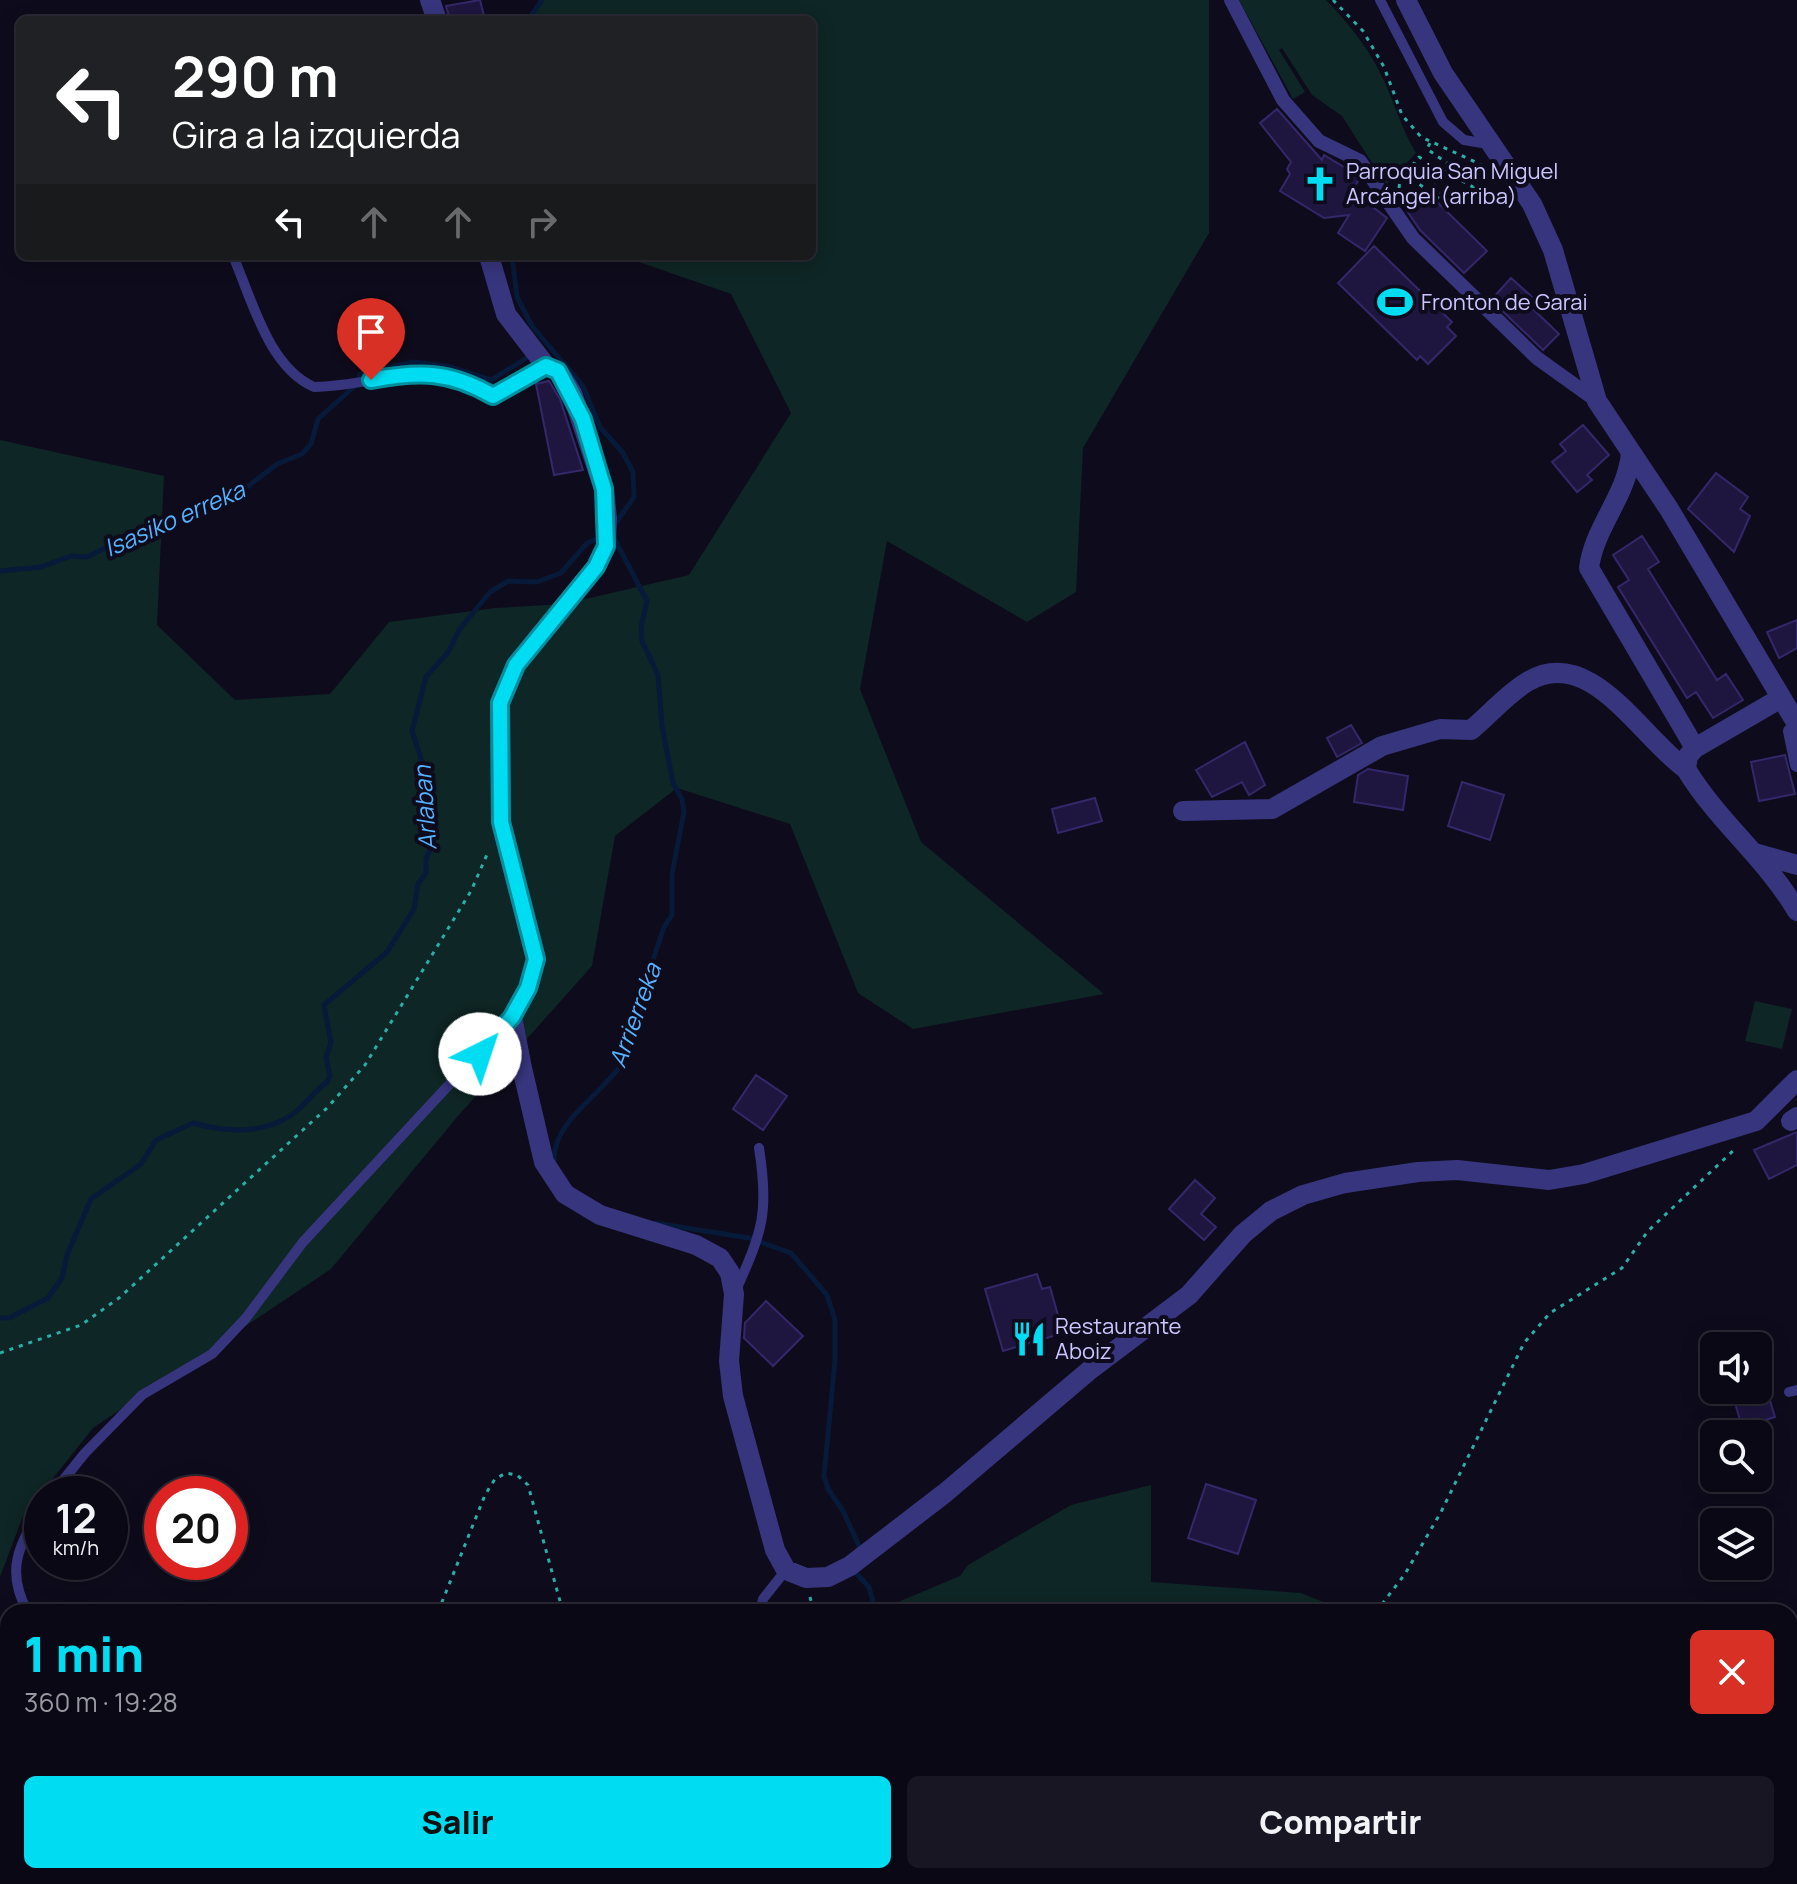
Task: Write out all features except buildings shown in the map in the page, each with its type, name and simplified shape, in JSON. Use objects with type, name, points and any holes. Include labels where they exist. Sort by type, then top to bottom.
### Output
[{"type":"street","points":[[1231,0],[1283,100],[1319,141],[1360,161],[1413,238],[1537,358],[1597,401]]},
{"type":"street","points":[[1406,0],[1443,73],[1532,204],[1553,250],[1597,401],[1655,489],[1781,698],[1794,727],[1797,765]]},
{"type":"street","points":[[490,260],[506,314],[546,366],[558,371],[583,419],[604,489],[606,546],[596,567],[516,665],[500,703],[501,822],[536,959],[528,988],[512,1017],[544,1162],[565,1194],[600,1215],[696,1245],[720,1258],[730,1273],[734,1294],[729,1361],[733,1396],[775,1550],[786,1570],[806,1578],[828,1577],[858,1560],[1005,1444],[1091,1369],[1189,1295],[1252,1226],[1271,1211],[1303,1195],[1345,1183],[1418,1172],[1501,1173],[1549,1180],[1573,1176],[1756,1121],[1797,1080]]},
{"type":"street","points":[[1631,453],[1621,495],[1591,550],[1589,568],[1695,748]]},
{"type":"street","points":[[1621,495],[1634,487],[1655,489]]},
{"type":"street","points":[[1183,811],[1272,809],[1382,746],[1440,729],[1471,730],[1526,682],[1548,672],[1571,673],[1590,680],[1615,700],[1666,755],[1686,769],[1730,830],[1776,875],[1797,911]]},
{"type":"street","points":[[1686,769],[1688,756],[1695,748],[1781,698]]},
{"type":"street","points":[[1754,853],[1797,865]]},
{"type":"lane","points":[[1380,0],[1443,122],[1464,140],[1492,144]]},
{"type":"lane","points":[[235,260],[268,337],[296,379],[314,387],[439,374],[464,380],[493,396],[546,366]]},
{"type":"lane","points":[[66,1476],[142,1395],[212,1354],[246,1318],[303,1242],[512,1017]]},
{"type":"lane","points":[[734,1294],[760,1237],[766,1194],[759,1148]]},
{"type":"lane","points":[[23,1604],[16,1592],[17,1549],[24,1537]]},
{"type":"lane","points":[[762,1604],[786,1570]]},
{"type":"path","points":[[1333,0],[1363,31],[1384,67],[1402,115],[1421,137],[1484,167]]},
{"type":"path","points":[[1395,212],[1401,171],[1444,202],[1447,199],[1414,163],[1419,157],[1473,187],[1476,183],[1427,149],[1431,141]]},
{"type":"path","points":[[0,1353],[81,1325],[119,1298],[327,1108],[365,1065],[401,1008],[471,891],[501,822]]},
{"type":"path","points":[[1382,1604],[1405,1574],[1441,1512],[1524,1343],[1550,1313],[1622,1268],[1658,1220],[1753,1134],[1756,1121]]},
{"type":"path","points":[[441,1604],[485,1495],[495,1479],[506,1473],[517,1475],[528,1485],[561,1604]]},
{"type":"green space","points":[[539,0],[1209,0],[1209,233],[1083,448],[1076,592],[1027,622],[887,541],[860,689],[921,842],[1104,994],[913,1029],[858,993],[790,824],[677,788],[615,836],[592,966],[458,1116],[331,1269],[93,1428],[55,1476],[24,1476],[24,1515],[0,1577],[0,440],[164,476],[157,625],[235,700],[330,694],[389,622],[495,608],[564,604],[689,575],[791,413],[731,294],[633,260],[816,260],[816,16],[530,16]]},
{"type":"green space","points":[[1239,0],[1326,0],[1351,28],[1380,72],[1416,153],[1386,185],[1342,116],[1312,95],[1282,48],[1279,50],[1305,92],[1293,99]]},
{"type":"green space","points":[[1755,1001],[1792,1009],[1782,1049],[1745,1041]]},
{"type":"green space","points":[[1151,1485],[1151,1582],[1301,1593],[1328,1604],[893,1604],[960,1576],[968,1565],[1071,1505]]},
{"type":"waterway","name":"Arrierreka","points":[[531,16],[542,0]]},
{"type":"waterway","name":"Arrierreka","points":[[512,260],[517,297],[532,326],[583,386],[600,427],[623,453],[633,472],[634,497],[615,524]]},
{"type":"waterway","name":"Isasiko erreka","points":[[0,571],[41,567],[71,556],[87,557],[136,533],[242,491],[277,464],[302,454],[311,444],[318,419],[357,384],[360,374],[413,362],[447,366],[491,380],[528,357]]},
{"type":"waterway","name":"Arlaban","points":[[0,1318],[9,1318],[48,1298],[62,1278],[67,1255],[91,1199],[141,1164],[156,1140],[193,1123],[242,1130],[279,1122],[295,1112],[327,1082],[330,1076],[326,1057],[331,1043],[324,1005],[387,952],[414,909],[418,884],[426,873],[426,859],[433,843],[423,788],[426,774],[412,731],[426,677],[449,651],[459,630],[490,592],[508,581],[537,582],[561,573],[587,543],[602,537]]},
{"type":"waterway","name":"Arrierreka","points":[[554,1161],[556,1147],[569,1121],[611,1077],[625,1057],[634,1012],[644,998],[643,990],[664,927],[672,915],[672,874],[684,812],[682,799],[673,783],[662,726],[658,675],[642,641],[641,627],[647,601],[614,538]]},
{"type":"waterway","name":"Arrierreka","points":[[655,1223],[749,1238],[791,1253],[827,1295],[835,1320],[835,1360],[824,1476],[861,1550]]},
{"type":"waterway","name":"Arrierreka","points":[[857,1567],[856,1573],[869,1587],[874,1604]]},
{"type":"place","name":"Parroquia San Miguel Arcángel (arriba)","points":[[1320,184]]},
{"type":"place","name":"Fronton de Garai","points":[[1395,302]]},
{"type":"place","name":"Restaurante Aboiz","points":[[1029,1339]]},
{"type":"route","points":[[371,380],[439,374],[464,380],[493,396],[546,366],[558,371],[583,419],[604,489],[606,546],[596,567],[516,665],[500,703],[501,822],[536,959],[528,988],[512,1017],[480,1054]]}]
